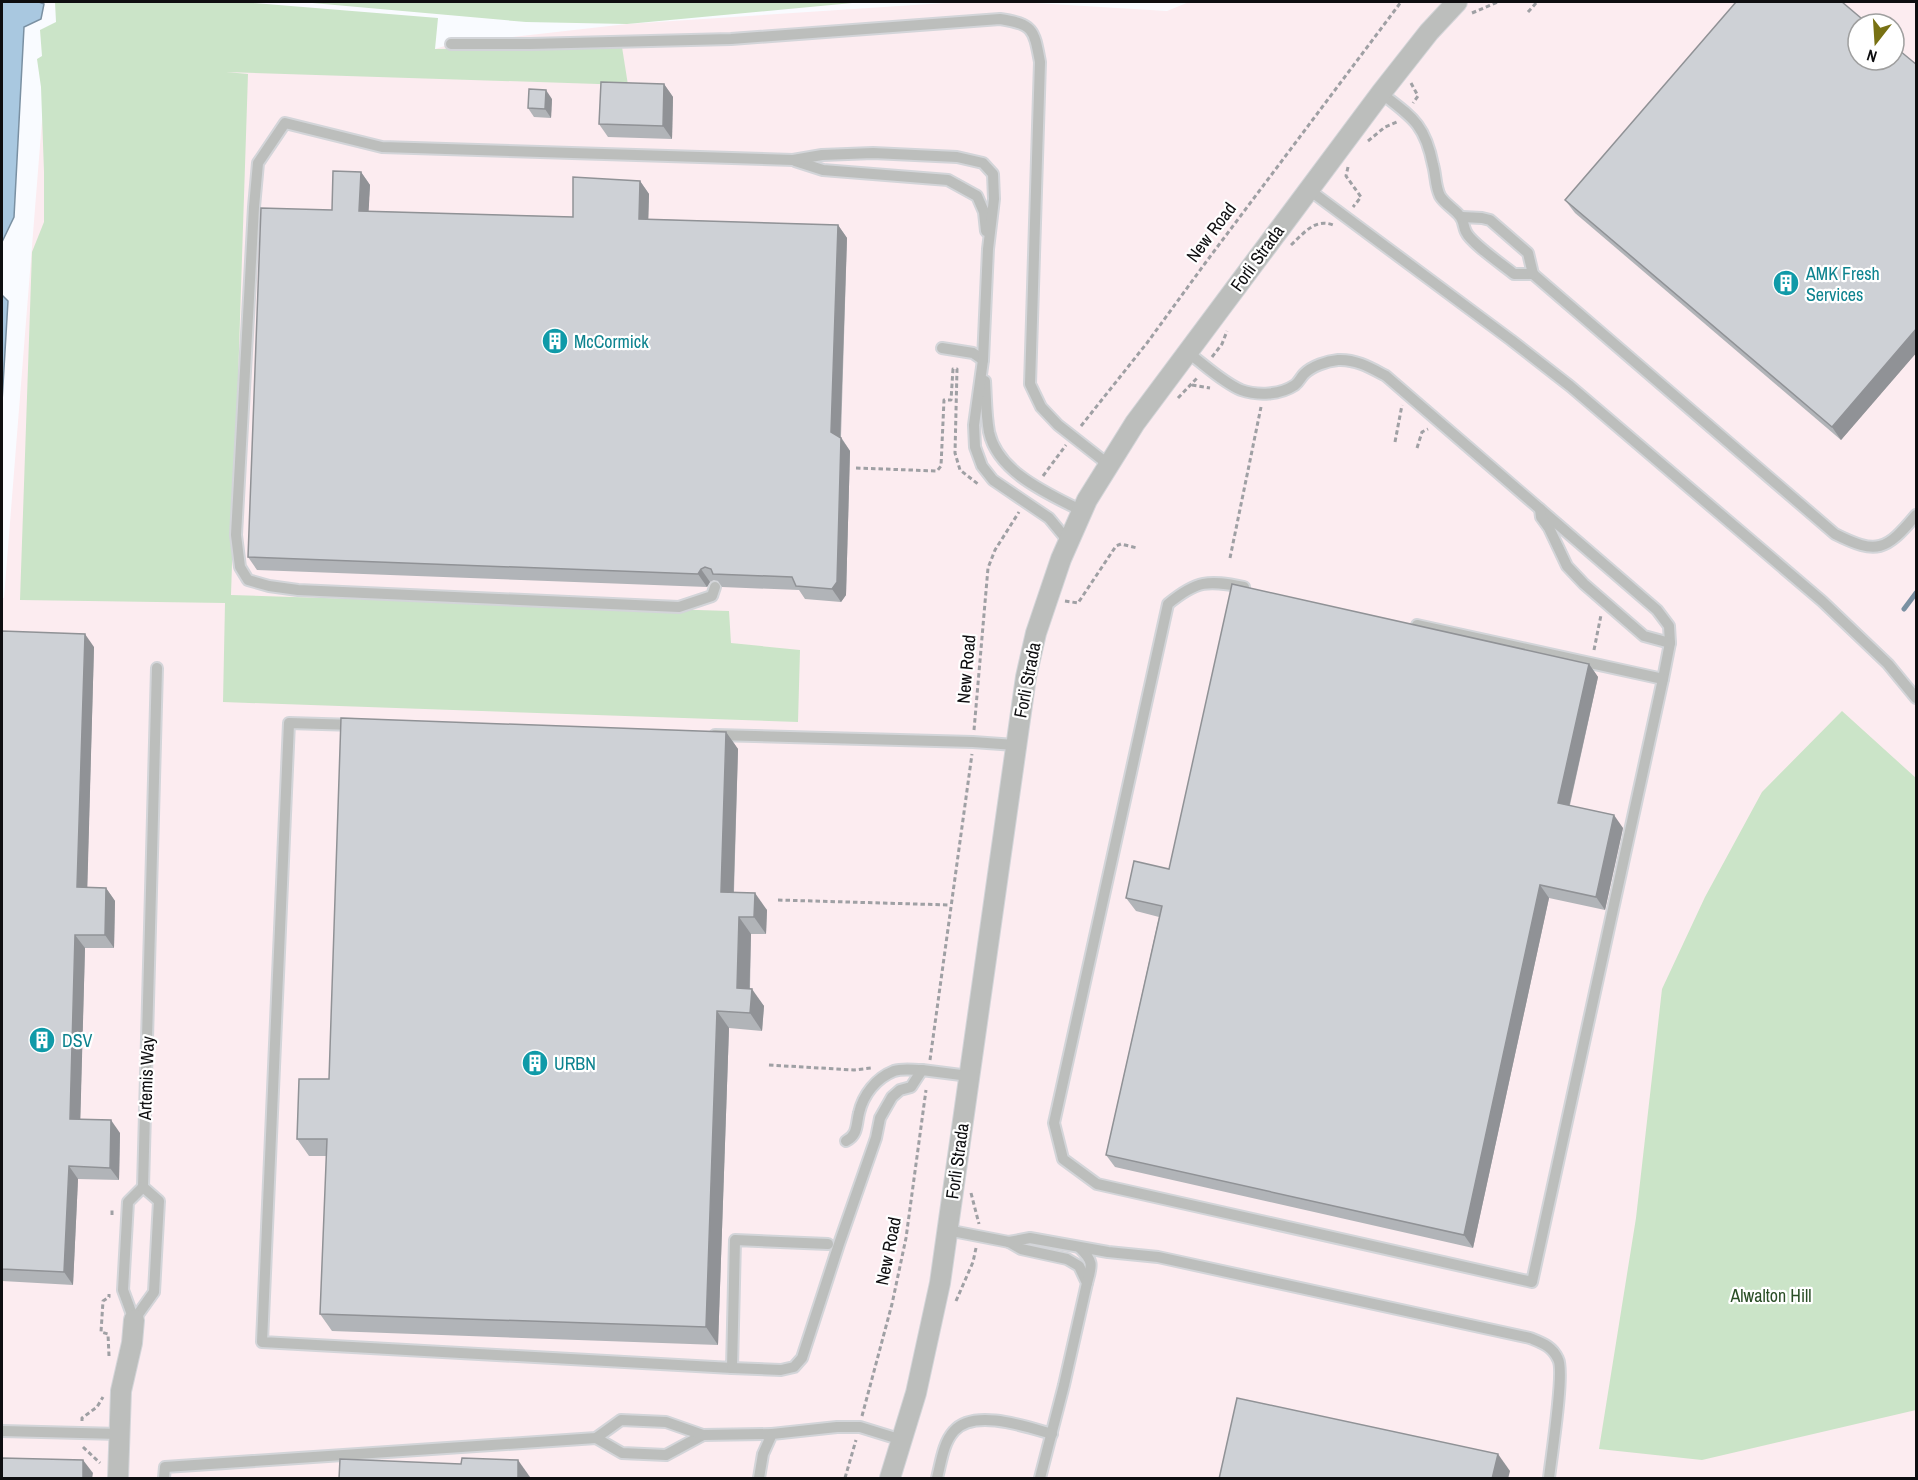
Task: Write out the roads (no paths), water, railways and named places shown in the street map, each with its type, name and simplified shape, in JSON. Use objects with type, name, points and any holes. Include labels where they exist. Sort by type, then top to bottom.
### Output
[{"type":"street","name":"Forli Strada","points":[[890,1479],[916,1393],[938,1293],[1026,677],[1036,633],[1061,559],[1082,511],[1135,423],[1308,189],[1429,32],[1462,8]]},
{"type":"street","points":[[110,1473],[120,1434],[121,1391],[134,1320]]},
{"type":"lane","points":[[451,44],[731,39],[1000,19],[1018,22],[1030,28],[1035,36],[1040,62],[1030,384],[1041,407],[1072,437],[1109,465]]},
{"type":"lane","points":[[1381,93],[1409,115],[1422,130],[1434,165],[1436,187],[1446,204],[1462,217],[1466,232],[1514,274],[1533,273]]},
{"type":"lane","points":[[715,587],[712,596],[679,607],[298,590],[248,580],[240,567],[236,535],[253,217],[258,163],[285,123],[382,147],[794,160],[822,155],[873,153],[957,157],[983,163],[993,174],[994,199],[988,249],[984,360],[989,433],[996,450],[1022,476],[1082,511]]},
{"type":"lane","points":[[794,160],[822,170],[948,180],[977,196],[984,212],[988,249]]},
{"type":"lane","points":[[1308,189],[1569,386],[1822,601],[1888,664],[1916,695]]},
{"type":"lane","points":[[1462,217],[1490,220],[1528,253],[1533,273],[1834,534],[1858,545],[1878,547],[1890,542],[1917,515]]},
{"type":"lane","points":[[942,348],[973,353],[984,360]]},
{"type":"lane","points":[[1187,352],[1240,389],[1259,394],[1278,392],[1296,384],[1305,372],[1322,364],[1337,360],[1367,365],[1386,376],[1540,508],[1657,610],[1669,626],[1670,643],[1663,679],[1532,1282],[1097,1184],[1063,1159],[1054,1123],[1168,604],[1181,593],[1209,582],[1257,590]]},
{"type":"lane","points":[[984,360],[974,424],[975,447],[982,466],[993,480],[1049,518],[1068,541]]},
{"type":"lane","points":[[1540,508],[1541,517],[1549,528],[1567,566],[1584,584],[1644,636],[1670,643]]},
{"type":"lane","points":[[1407,623],[1663,679]]},
{"type":"lane","name":"Artemis Way","points":[[143,1187],[157,668]]},
{"type":"lane","points":[[372,725],[289,723],[262,1342],[732,1368],[782,1370],[794,1367],[802,1358],[876,1138],[880,1118],[892,1097],[900,1090],[910,1087],[922,1070]]},
{"type":"lane","points":[[704,735],[1015,745]]},
{"type":"lane","points":[[846,1141],[853,1137],[862,1102],[873,1085],[894,1071],[922,1070],[969,1076]]},
{"type":"lane","points":[[143,1187],[159,1202],[154,1292],[134,1320],[123,1290],[128,1202],[143,1187]]},
{"type":"lane","points":[[947,1230],[1008,1242],[1021,1249],[1067,1259],[1079,1266],[1087,1283]]},
{"type":"lane","points":[[1008,1242],[1030,1238],[1080,1248],[1158,1257],[1530,1338],[1549,1346],[1560,1360],[1560,1380],[1549,1479]]},
{"type":"lane","points":[[732,1368],[735,1240],[828,1244]]},
{"type":"lane","points":[[1040,1479],[1092,1265],[1089,1257],[1080,1248]]},
{"type":"lane","points":[[164,1479],[165,1467],[596,1438],[621,1420],[666,1422],[703,1435],[772,1434],[837,1427],[860,1427],[902,1440]]},
{"type":"lane","points":[[938,1479],[944,1449],[954,1430],[966,1423],[978,1420],[1010,1423],[1052,1434]]},
{"type":"lane","points":[[2,1431],[120,1434]]},
{"type":"lane","points":[[759,1479],[763,1454],[772,1434]]},
{"type":"lane","points":[[596,1438],[622,1453],[666,1455],[703,1435]]},
{"type":"water","points":[[2,2],[44,4],[41,19],[24,27],[14,217],[2,242]]},
{"type":"water","points":[[2,295],[8,301],[2,402]]},
{"type":"waterway","points":[[1904,609],[1916,593]]},
{"type":"place","name":"AMK Fresh Services","points":[[1786,283]]},
{"type":"place","name":"McCormick","points":[[555,341]]},
{"type":"place","name":"DSV","points":[[42,1040]]},
{"type":"place","name":"URBN","points":[[535,1063]]},
{"type":"park label","name":"Alwalton Hill","points":[[1771,1295]]}]
